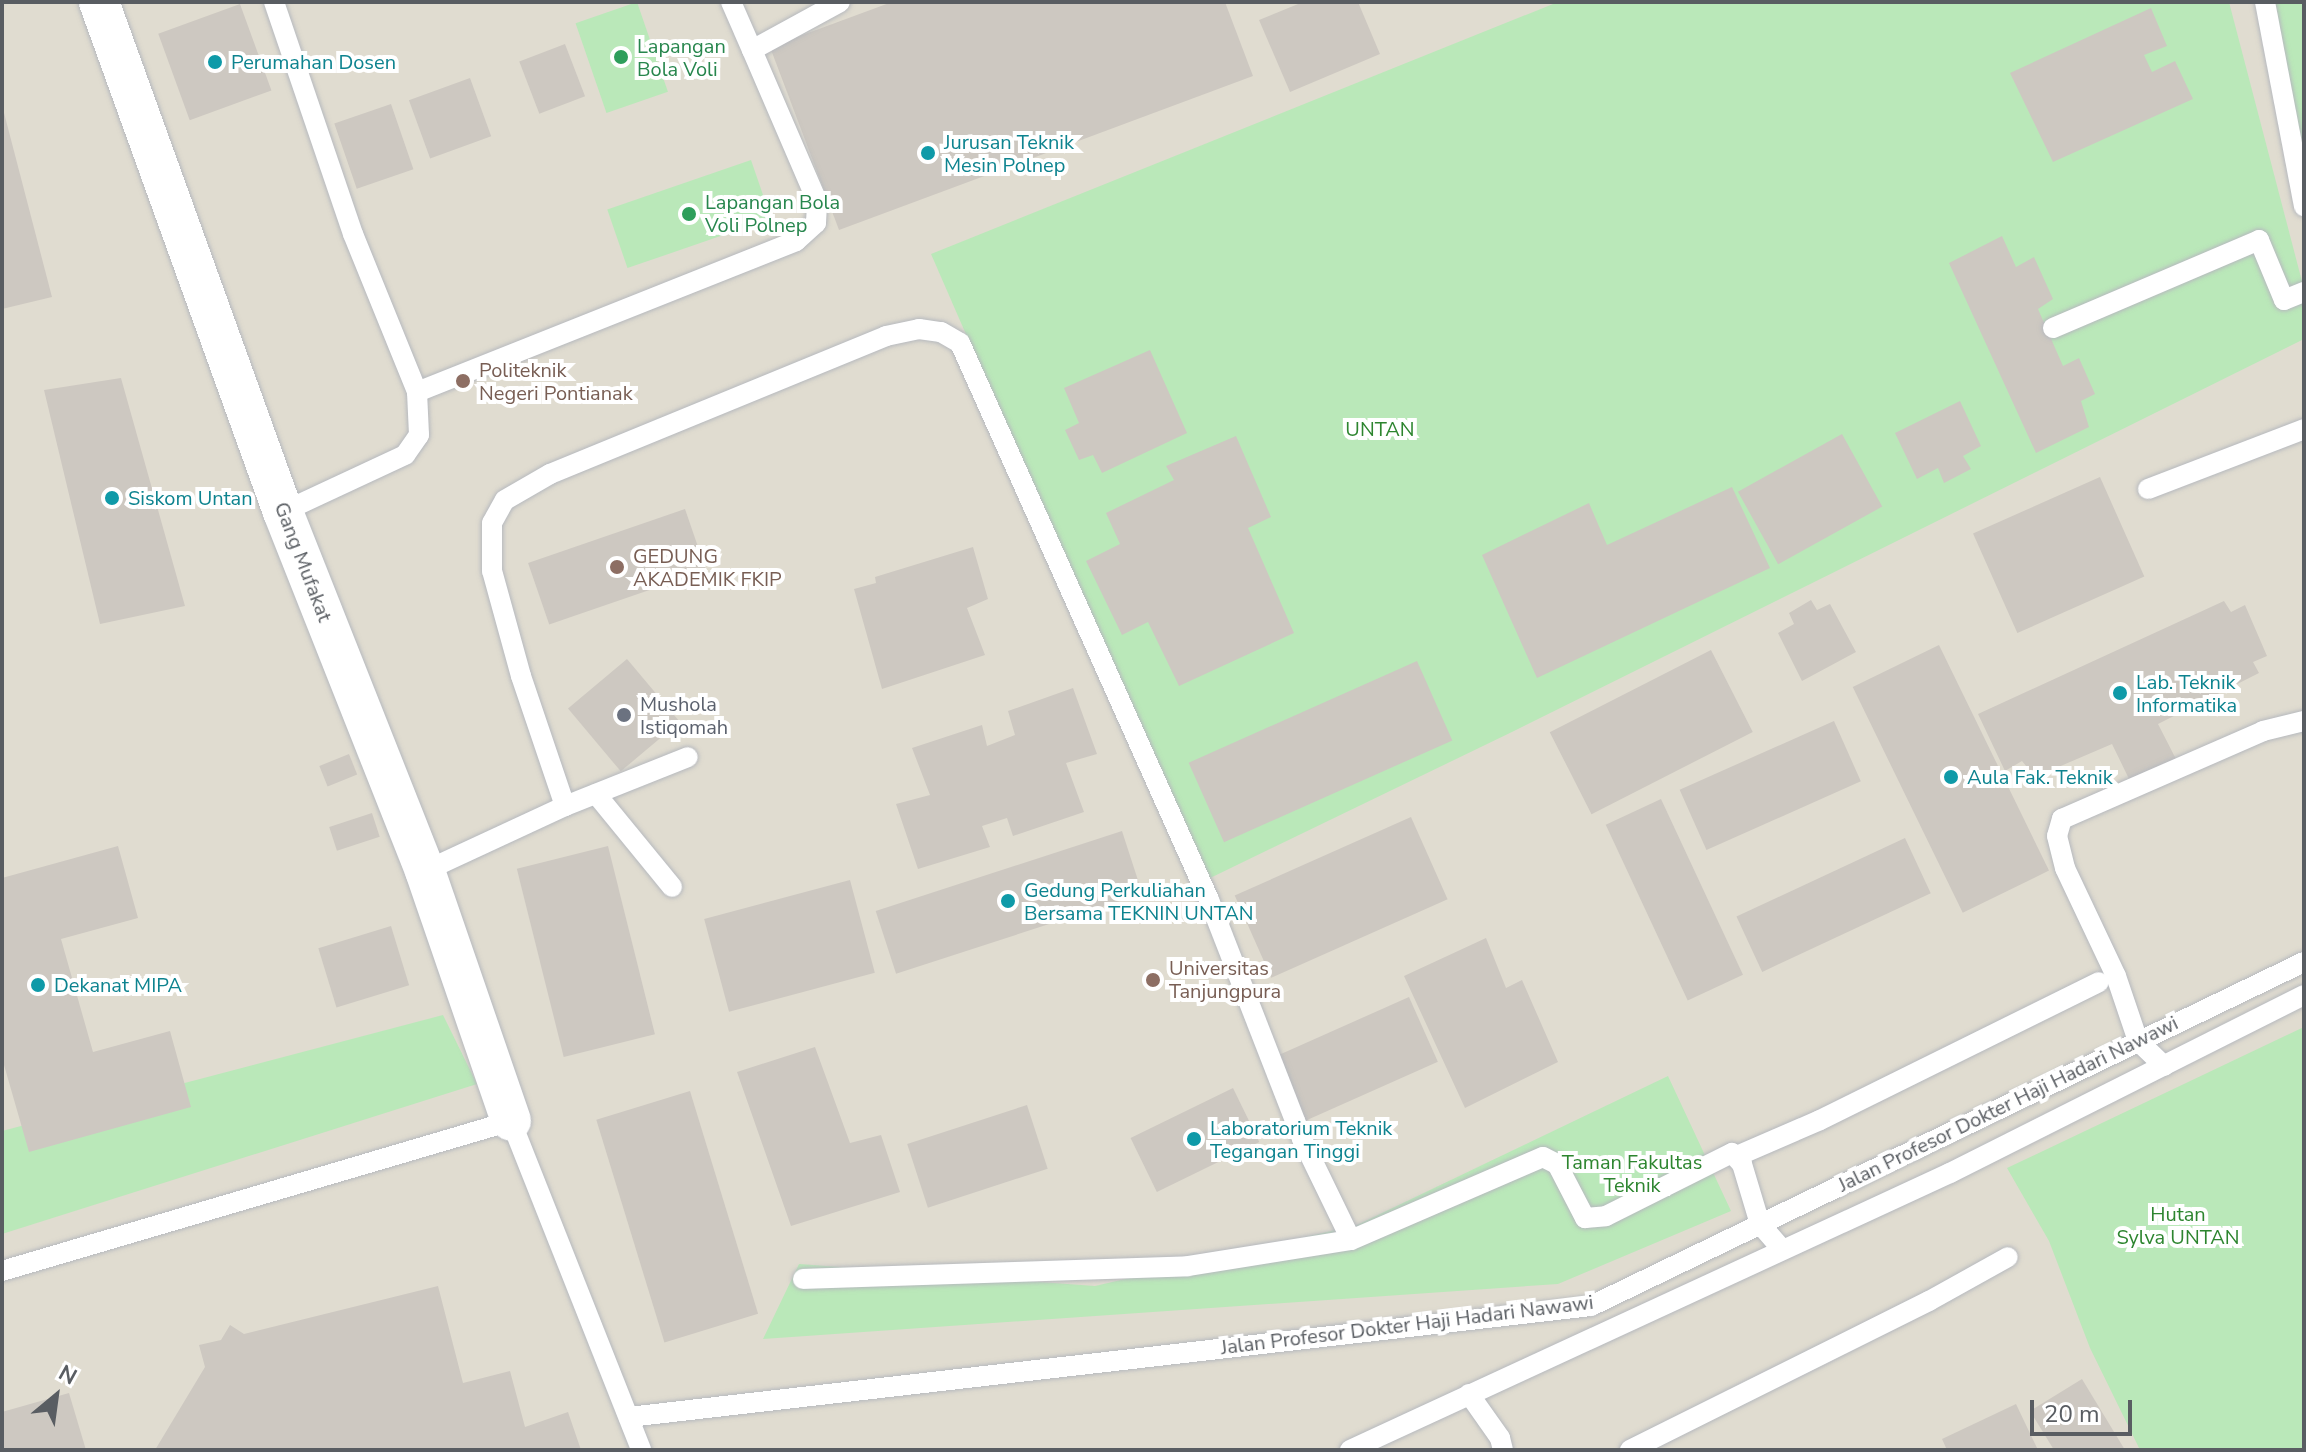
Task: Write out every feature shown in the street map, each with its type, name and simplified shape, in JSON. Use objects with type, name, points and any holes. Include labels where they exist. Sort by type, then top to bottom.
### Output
[{"type":"street","name":"Gang Mufakat","points":[[99,2],[283,512],[425,871],[511,1121]]},
{"type":"lane","points":[[274,2],[353,234],[417,392],[419,435],[405,455],[283,512]]},
{"type":"lane","points":[[417,392],[796,241],[816,223],[817,201],[731,2]]},
{"type":"lane","points":[[752,50],[840,2]]},
{"type":"lane","points":[[2265,2],[2304,206]]},
{"type":"lane","points":[[2053,328],[2259,240],[2284,300],[2304,292]]},
{"type":"lane","points":[[565,806],[521,676],[492,571],[492,523],[505,500],[550,474],[886,336],[919,329],[941,332],[960,343],[1209,900],[1302,1139],[1351,1240]]},
{"type":"lane","points":[[2148,489],[2304,429]]},
{"type":"lane","points":[[2164,1066],[2138,1041],[2116,976],[2065,868],[2057,836],[2062,819],[2263,731],[2304,721]]},
{"type":"lane","points":[[425,871],[565,806],[688,757]]},
{"type":"lane","points":[[596,794],[672,887]]},
{"type":"lane","name":"Jalan Profesor Dokter Haji Hadari Nawawi","points":[[629,1417],[1591,1306],[2304,962]]},
{"type":"lane","points":[[1737,1156],[1820,1120],[2099,982]]},
{"type":"lane","name":"Jalan Profesor Dokter Haji Hadari Nawawi","points":[[1350,1450],[1781,1248],[1950,1173],[2304,995]]},
{"type":"lane","points":[[2,1271],[511,1121],[641,1450]]},
{"type":"lane","points":[[803,1279],[1188,1266],[1351,1240],[1543,1157],[1557,1164],[1585,1218],[1606,1216],[1732,1153],[1737,1156],[1760,1224],[1781,1248]]},
{"type":"lane","points":[[1630,1450],[1929,1301],[2008,1257]]},
{"type":"lane","points":[[1469,1394],[1500,1438],[1503,1450]]},
{"type":"shaded area","name":"Universitas Tanjungpura","points":[[2,2],[2304,2],[2304,1450],[2,1450]]},
{"type":"green space","name":"Lapangan Bola Voli","points":[[637,2],[668,92],[606,113],[576,23]]},
{"type":"green space","name":"UNTAN","points":[[1558,2],[2229,2],[2304,289],[2304,339],[1514,731],[1204,881],[931,254]]},
{"type":"green space","points":[[2275,2],[2304,2],[2304,166]]},
{"type":"green space","name":"Lapangan Bola Voli Polnep","points":[[751,160],[771,219],[627,268],[607,209]]},
{"type":"green space","points":[[443,1015],[477,1084],[2,1234],[2,1131]]},
{"type":"green space","name":"Hutan Sylva UNTAN","points":[[2304,1027],[2304,1450],[2140,1450],[2090,1348],[2049,1241],[2007,1168]]},
{"type":"green space","name":"Taman Fakultas Teknik","points":[[1668,1076],[1731,1211],[1558,1284],[763,1339],[799,1264],[1095,1286],[1357,1225]]},
{"type":"building","name":"Jurusan Teknik Mesin Polnep","points":[[892,2],[1225,2],[1253,76],[839,230],[770,47]]},
{"type":"building","points":[[1303,2],[1358,2],[1380,54],[1290,92],[1259,20]]},
{"type":"building","name":"Perumahan Dosen","points":[[240,4],[271,90],[190,120],[158,34]]},
{"type":"building","points":[[2151,8],[2167,46],[2144,55],[2152,72],[2175,61],[2193,99],[2053,162],[2010,73]]},
{"type":"building","points":[[565,44],[585,96],[539,114],[519,62]]},
{"type":"building","name":"Perumahan Dosen","points":[[470,78],[491,136],[430,158],[409,100]]},
{"type":"building","name":"Perumahan Dosen","points":[[391,104],[413,169],[357,189],[334,124]]},
{"type":"building","points":[[2,105],[52,297],[2,309]]},
{"type":"building","points":[[2002,236],[2016,267],[2034,257],[2053,299],[2038,309],[2063,366],[2079,358],[2095,394],[2081,401],[2089,427],[2036,453],[1949,263]]},
{"type":"building","points":[[1150,350],[1187,433],[1102,473],[1093,455],[1079,460],[1065,430],[1079,423],[1064,388]]},
{"type":"building","name":"Siskom Untan","points":[[121,378],[185,606],[100,624],[44,390]]},
{"type":"building","points":[[1960,401],[1981,446],[1963,456],[1971,469],[1944,483],[1938,468],[1917,479],[1895,433]]},
{"type":"building","points":[[1842,434],[1882,507],[1778,564],[1738,492]]},
{"type":"building","points":[[1236,436],[1271,517],[1248,528],[1294,633],[1179,686],[1148,622],[1122,635],[1086,561],[1120,544],[1106,513],[1174,480],[1166,466]]},
{"type":"building","points":[[2100,477],[2144,577],[2017,633],[1973,534]]},
{"type":"building","points":[[1732,487],[1770,568],[1537,678],[1482,555],[1589,503],[1607,545]]},
{"type":"building","name":"GEDUNG AKADEMIK FKIP","points":[[685,509],[706,570],[549,625],[528,563]]},
{"type":"building","points":[[973,547],[988,599],[967,608],[985,655],[882,689],[854,589],[876,583],[875,577]]},
{"type":"building","points":[[1811,600],[1817,610],[1830,604],[1856,652],[1802,681],[1778,633],[1794,624],[1789,613]]},
{"type":"building","name":"Lab. Teknik Informatika","points":[[2224,601],[2231,612],[2245,605],[2267,656],[2253,662],[2259,673],[2158,724],[2177,761],[2131,783],[2112,744],[2035,777],[2022,761],[2005,771],[1978,714]]},
{"type":"building","name":"Aula Fak. Teknik","points":[[1939,645],[2049,871],[1963,913],[1853,687]]},
{"type":"building","points":[[1711,650],[1753,732],[1591,814],[1550,732]]},
{"type":"building","name":"Mushola Istiqomah","points":[[627,659],[680,722],[621,771],[568,708]]},
{"type":"building","points":[[1417,661],[1452,740],[1224,842],[1189,763]]},
{"type":"building","points":[[1073,688],[1097,754],[1066,763],[1084,812],[1013,836],[1007,818],[982,826],[990,847],[918,869],[896,804],[930,795],[912,748],[982,725],[987,746],[1015,735],[1008,711]]},
{"type":"building","points":[[1834,721],[1861,781],[1706,850],[1680,790]]},
{"type":"building","points":[[349,754],[357,774],[328,786],[319,766]]},
{"type":"building","points":[[1661,799],[1743,975],[1688,1001],[1606,825]]},
{"type":"building","points":[[372,813],[380,837],[337,851],[329,827]]},
{"type":"building","points":[[1411,817],[1448,899],[1271,978],[1235,896]]},
{"type":"building","name":"Gedung Perkuliahan Bersama TEKNIN UNTAN","points":[[1122,831],[1142,894],[896,974],[876,911]]},
{"type":"building","points":[[1905,838],[1931,893],[1762,972],[1736,917]]},
{"type":"building","name":"Dekanat MIPA","points":[[118,846],[138,918],[61,939],[93,1052],[170,1031],[191,1107],[29,1152],[2,1058],[2,878]]},
{"type":"building","points":[[608,846],[655,1034],[564,1057],[517,869]]},
{"type":"building","points":[[850,880],[875,973],[729,1012],[704,919]]},
{"type":"building","points":[[391,926],[409,985],[336,1008],[318,948]]},
{"type":"building","points":[[1486,938],[1506,988],[1522,980],[1558,1062],[1465,1108],[1404,976]]},
{"type":"building","points":[[1409,997],[1438,1062],[1305,1121],[1277,1056]]},
{"type":"building","points":[[815,1047],[850,1143],[881,1135],[900,1192],[791,1226],[737,1072]]},
{"type":"building","name":"Laboratorium Teknik Tegangan Tinggi","points":[[1233,1088],[1259,1142],[1157,1192],[1131,1138]]},
{"type":"building","points":[[690,1091],[758,1314],[664,1342],[596,1120]]},
{"type":"building","points":[[1027,1105],[1048,1169],[928,1208],[907,1144]]},
{"type":"building","points":[[438,1286],[463,1383],[510,1371],[525,1427],[568,1412],[581,1450],[155,1450],[205,1367],[199,1345],[221,1340],[230,1325],[244,1334]]},
{"type":"building","points":[[2082,1379],[2125,1450],[2054,1450],[2030,1411]]},
{"type":"building","points":[[69,1393],[86,1450],[2,1450],[2,1412]]},
{"type":"building","points":[[2016,1404],[2038,1450],[1947,1450],[1942,1439]]},
{"type":"place","name":"Lapangan Bola Voli","points":[[621,57]]},
{"type":"place","name":"Perumahan Dosen","points":[[215,62]]},
{"type":"place","name":"Jurusan Teknik Mesin Polnep","points":[[928,153]]},
{"type":"place","name":"Lapangan Bola Voli Polnep","points":[[689,214]]},
{"type":"place","name":"Politeknik Negeri Pontianak","points":[[463,381]]},
{"type":"place","name":"Siskom Untan","points":[[112,498]]},
{"type":"place","name":"GEDUNG AKADEMIK FKIP","points":[[617,567]]},
{"type":"place","name":"Lab. Teknik Informatika","points":[[2120,693]]},
{"type":"place","name":"Mushola Istiqomah","points":[[624,715]]},
{"type":"place","name":"Aula Fak. Teknik","points":[[1951,777]]},
{"type":"place","name":"Gedung Perkuliahan Bersama TEKNIN UNTAN","points":[[1008,901]]},
{"type":"place","name":"Universitas Tanjungpura","points":[[1153,980]]},
{"type":"place","name":"Dekanat MIPA","points":[[38,985]]},
{"type":"place","name":"Laboratorium Teknik Tegangan Tinggi","points":[[1194,1139]]}]
